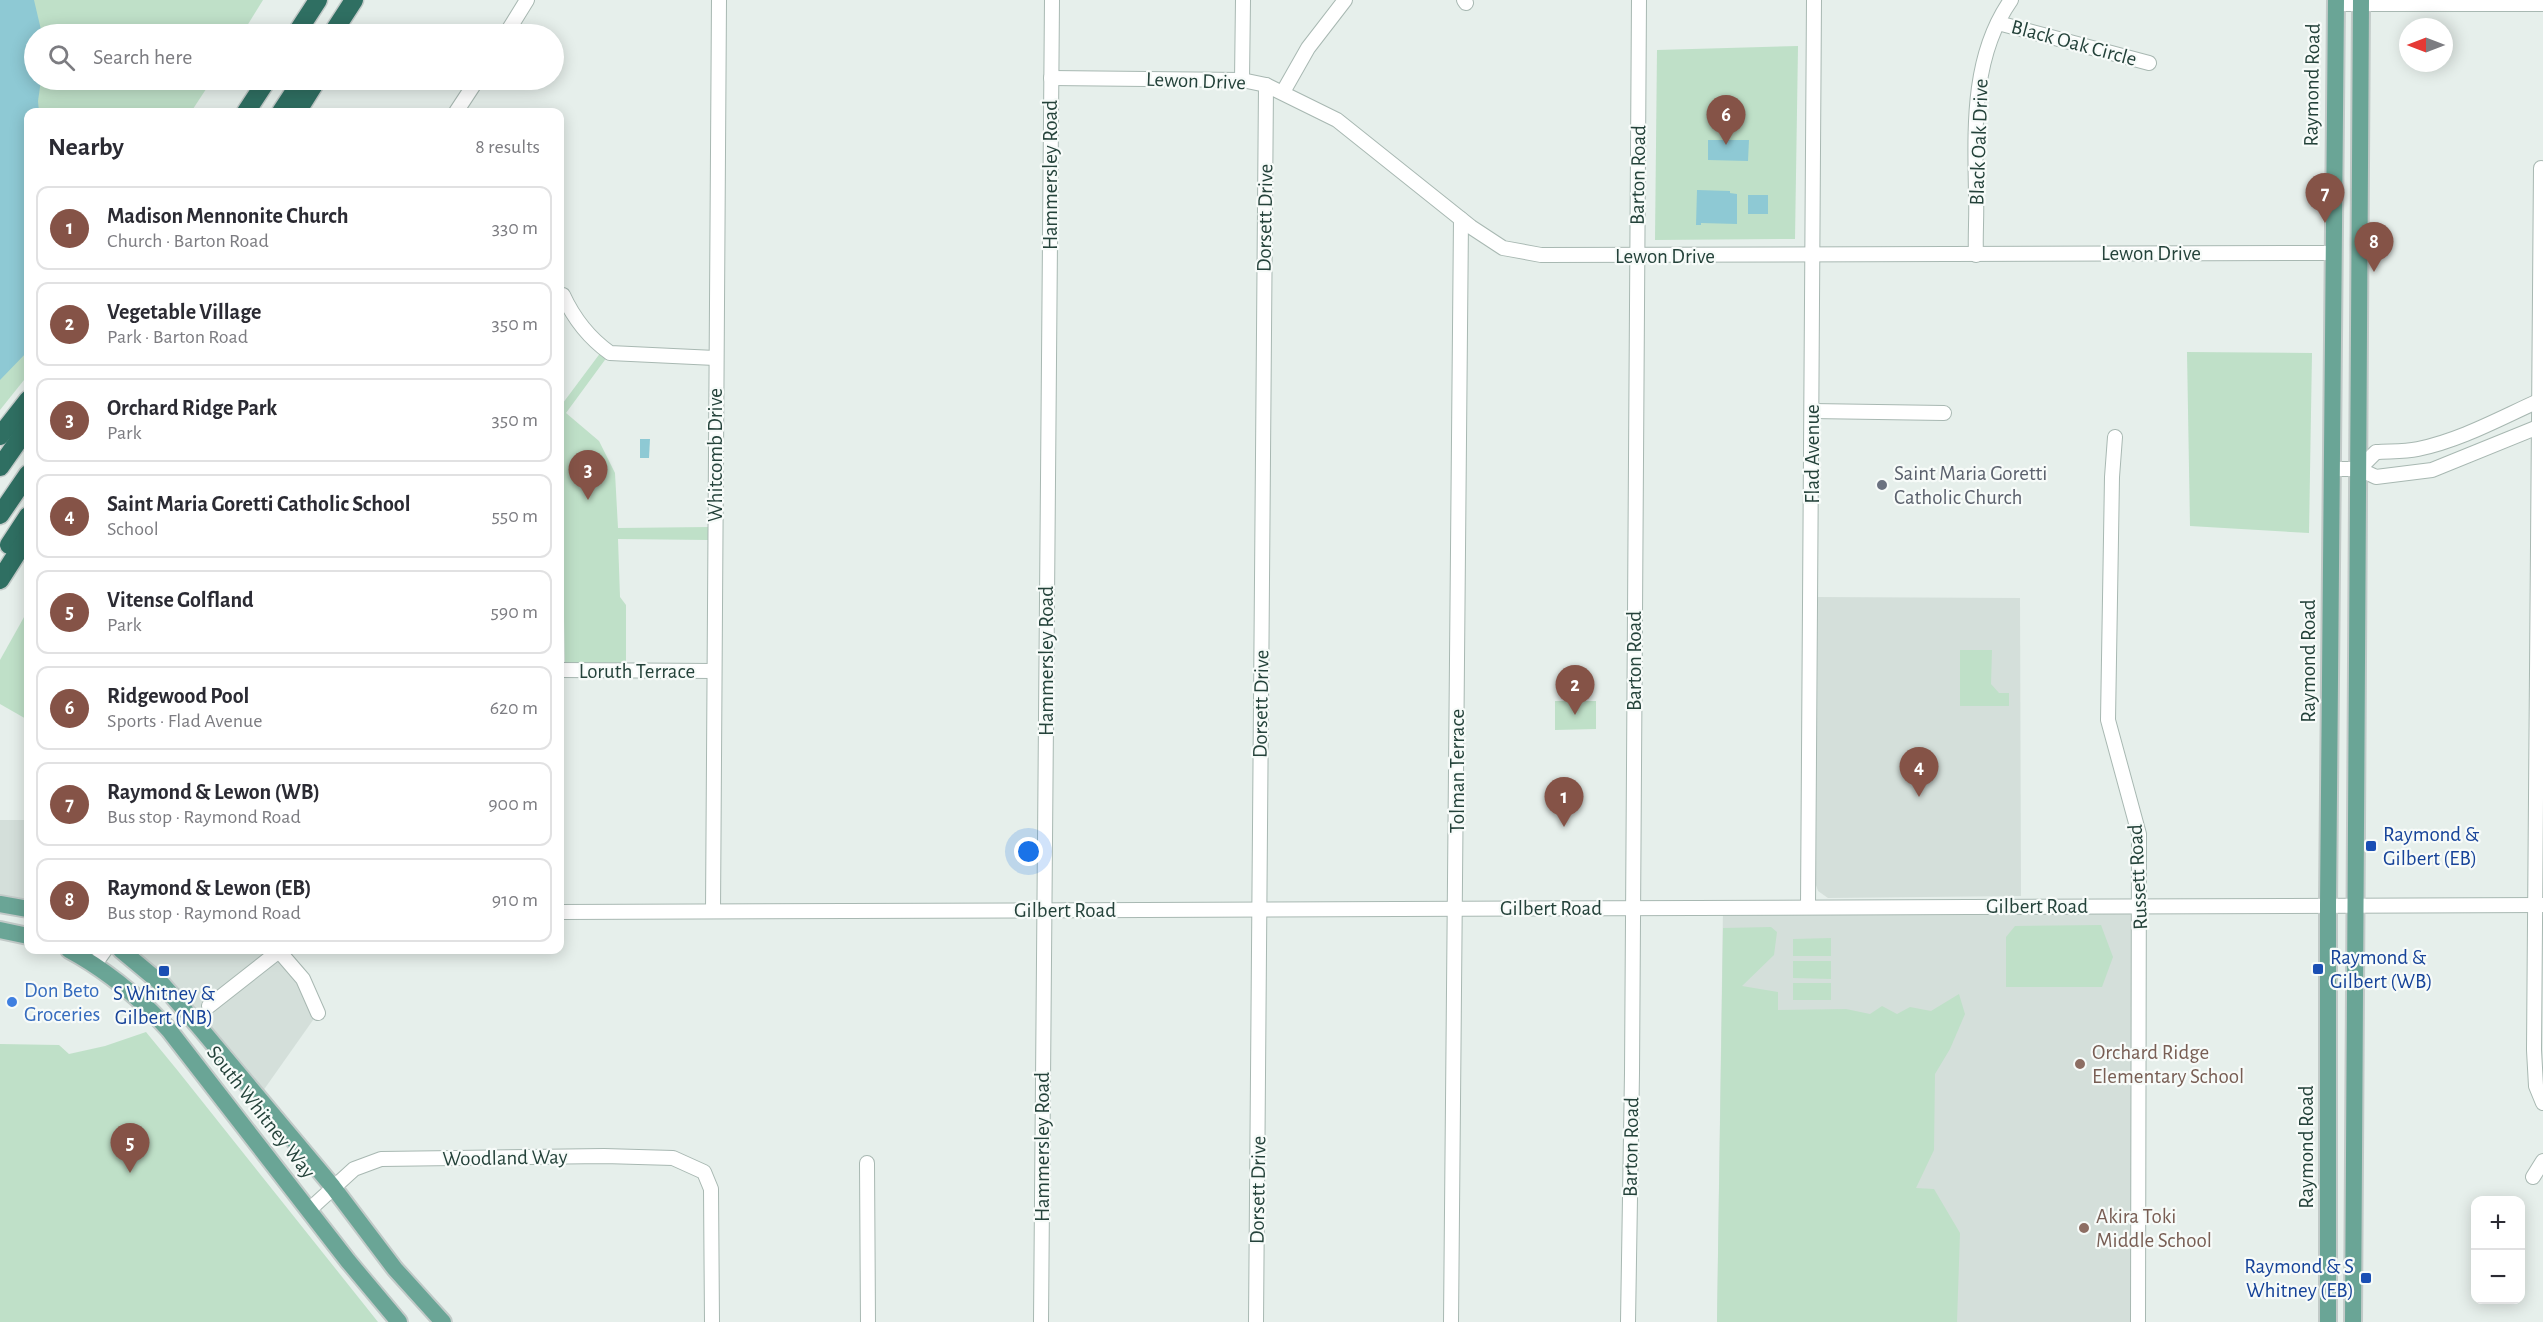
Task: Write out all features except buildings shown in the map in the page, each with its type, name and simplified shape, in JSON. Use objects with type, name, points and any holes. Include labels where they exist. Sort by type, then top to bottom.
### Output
[{"type":"highway","points":[[302,24],[318,0]]},
{"type":"highway","points":[[338,24],[354,0]]},
{"type":"highway","points":[[350,24],[364,0]]},
{"type":"highway","points":[[249,108],[260,90]]},
{"type":"highway","points":[[284,108],[295,90]]},
{"type":"highway","points":[[299,108],[310,90]]},
{"type":"highway","points":[[0,436],[24,405]]},
{"type":"highway","points":[[0,467],[24,433]]},
{"type":"highway","points":[[0,515],[24,480]]},
{"type":"highway","points":[[0,559],[24,522]]},
{"type":"highway","points":[[0,580],[24,542]]},
{"type":"main road","name":"Raymond Road","points":[[2328,1322],[2328,906],[2336,2]]},
{"type":"main road","points":[[2353,1322],[2361,2]]},
{"type":"main road","points":[[0,904],[24,908]]},
{"type":"main road","points":[[0,930],[24,935]]},
{"type":"main road","name":"South Whitney Way","points":[[76,954],[95,964],[145,1003],[169,1030],[399,1322]]},
{"type":"main road","name":"South Whitney Way","points":[[126,954],[163,986],[333,1187],[395,1269],[443,1322]]},
{"type":"street","points":[[512,24],[527,0]]},
{"type":"street","name":"Whitcomb Drive","points":[[713,911],[719,0]]},
{"type":"street","name":"Hammersley Road","points":[[1041,1322],[1052,0]]},
{"type":"street","points":[[1242,80],[1243,0]]},
{"type":"street","points":[[1283,92],[1308,48],[1345,0]]},
{"type":"street","name":"Barton Road","points":[[1628,1322],[1639,0]]},
{"type":"street","name":"Flad Avenue","points":[[1808,907],[1814,0]]},
{"type":"street","name":"Black Oak Drive","points":[[1976,255],[1979,81],[1985,55],[1998,23],[2011,0]]},
{"type":"street","points":[[2336,2],[2543,4]]},
{"type":"street","name":"Black Oak Circle","points":[[1998,23],[2149,63]]},
{"type":"street","name":"Lewon Drive","points":[[1051,78],[1242,80],[1266,85],[1337,120],[1461,219],[1503,248],[1541,255],[2333,253]]},
{"type":"street","name":"Dorsett Drive","points":[[1256,1322],[1266,85]]},
{"type":"street","points":[[459,108],[470,90]]},
{"type":"street","points":[[2541,168],[2539,905],[2534,1050],[2536,1086],[2543,1103]]},
{"type":"street","name":"Tolman Terrace","points":[[1451,1322],[1461,219]]},
{"type":"street","points":[[564,297],[577,322],[610,353],[715,358]]},
{"type":"street","points":[[2359,469],[2376,452],[2415,450],[2434,445],[2459,437],[2542,400]]},
{"type":"street","points":[[1812,411],[1944,413]]},
{"type":"street","points":[[2332,470],[2359,469],[2376,477],[2432,470],[2541,426]]},
{"type":"street","name":"Russett Road","points":[[2115,437],[2112,477],[2108,720],[2139,834],[2141,905],[2138,1322]]},
{"type":"street","name":"Loruth Terrace","points":[[564,670],[714,671]]},
{"type":"street","name":"Gilbert Road","points":[[564,912],[2539,905]]},
{"type":"street","points":[[95,964],[102,954]]},
{"type":"street","points":[[209,1006],[273,954]]},
{"type":"street","points":[[282,954],[303,979],[318,1013]]},
{"type":"street","name":"Woodland Way","points":[[309,1210],[354,1169],[381,1159],[604,1156],[673,1158],[704,1172],[709,1183],[712,1220],[712,1322]]},
{"type":"street","points":[[2533,1177],[2543,1161]]},
{"type":"street","points":[[867,1163],[868,1322]]},
{"type":"shaded area","points":[[1818,597],[2020,598],[2021,896],[1828,898],[1818,891],[1816,885]]},
{"type":"shaded area","points":[[0,820],[24,820],[24,901],[0,896]]},
{"type":"shaded area","points":[[2141,905],[2138,1322],[1717,1322],[1723,908]]},
{"type":"shaded area","points":[[125,954],[281,954],[318,1013],[258,1098]]},
{"type":"green space","points":[[0,0],[263,0],[248,24],[24,24],[24,90],[205,90],[194,108],[24,108],[24,380],[0,410]]},
{"type":"green space","points":[[1798,46],[1795,239],[1655,240],[1657,50]]},
{"type":"green space","points":[[604,348],[610,353],[566,413],[599,441],[615,473],[618,528],[708,527],[708,540],[618,539],[620,597],[626,605],[626,664],[565,664],[564,402]]},
{"type":"green space","points":[[2187,352],[2312,353],[2309,533],[2190,526]]},
{"type":"green space","points":[[24,617],[24,718],[0,704],[0,660]]},
{"type":"green space","points":[[1960,650],[1992,650],[1991,684],[1999,693],[2009,693],[2009,706],[1960,706]]},
{"type":"green space","points":[[1555,701],[1596,701],[1596,729],[1555,730]]},
{"type":"green space","points":[[2101,925],[2113,957],[2102,987],[2006,987],[2006,937],[2015,926]]},
{"type":"green space","points":[[1771,927],[1777,932],[1774,955],[1742,986],[1778,992],[1778,1010],[1846,1009],[1870,1014],[1882,1006],[1897,1014],[1910,1007],[1931,1011],[1959,994],[1965,1014],[1950,1049],[1935,1074],[1934,1150],[1916,1188],[1934,1189],[1960,1233],[1957,1322],[1717,1322],[1723,928]]},
{"type":"green space","points":[[1831,938],[1831,956],[1793,956],[1793,939]]},
{"type":"green space","points":[[1793,961],[1831,961],[1831,979],[1793,978]]},
{"type":"green space","points":[[1793,983],[1831,983],[1831,1000],[1793,1000]]},
{"type":"green space","points":[[146,1032],[378,1322],[0,1322],[0,1044],[59,1045],[69,1054],[105,1046]]},
{"type":"water","points":[[0,0],[34,0],[40,24],[24,24],[24,90],[40,90],[39,108],[24,108],[24,355],[0,380]]},
{"type":"water","points":[[1708,140],[1749,140],[1748,161],[1708,160]]},
{"type":"water","points":[[1697,190],[1730,191],[1730,193],[1737,194],[1737,224],[1701,223],[1701,225],[1696,225]]},
{"type":"water","points":[[1748,195],[1768,195],[1768,214],[1748,214]]},
{"type":"water","points":[[640,439],[650,439],[649,458],[640,458]]},
{"type":"place","name":"Ridgewood Pool","points":[[1726,145]]},
{"type":"place","name":"Raymond & Lewon (WB)","points":[[2325,223]]},
{"type":"place","name":"Raymond & Lewon (EB)","points":[[2374,272]]},
{"type":"place","name":"Saint Maria Goretti Catholic Church","points":[[1882,485]]},
{"type":"place","name":"Orchard Ridge Park","points":[[588,500]]},
{"type":"place","name":"Vegetable Village","points":[[1575,715]]},
{"type":"place","name":"Saint Maria Goretti Catholic School","points":[[1919,797]]},
{"type":"place","name":"Madison Mennonite Church","points":[[1564,827]]},
{"type":"place","name":"Raymond & Gilbert (EB)","points":[[2371,846]]},
{"type":"place","name":"Raymond & Gilbert (WB)","points":[[2318,969]]},
{"type":"place","name":"S Whitney & Gilbert (NB)","points":[[164,971]]},
{"type":"place","name":"Don Beto Groceries","points":[[12,1002]]},
{"type":"place","name":"Orchard Ridge Elementary School","points":[[2080,1064]]},
{"type":"place","name":"Vitense Golfland","points":[[130,1173]]},
{"type":"place","name":"Akira Toki Middle School","points":[[2084,1228]]},
{"type":"place","name":"Raymond & S Whitney (EB)","points":[[2366,1278]]}]
